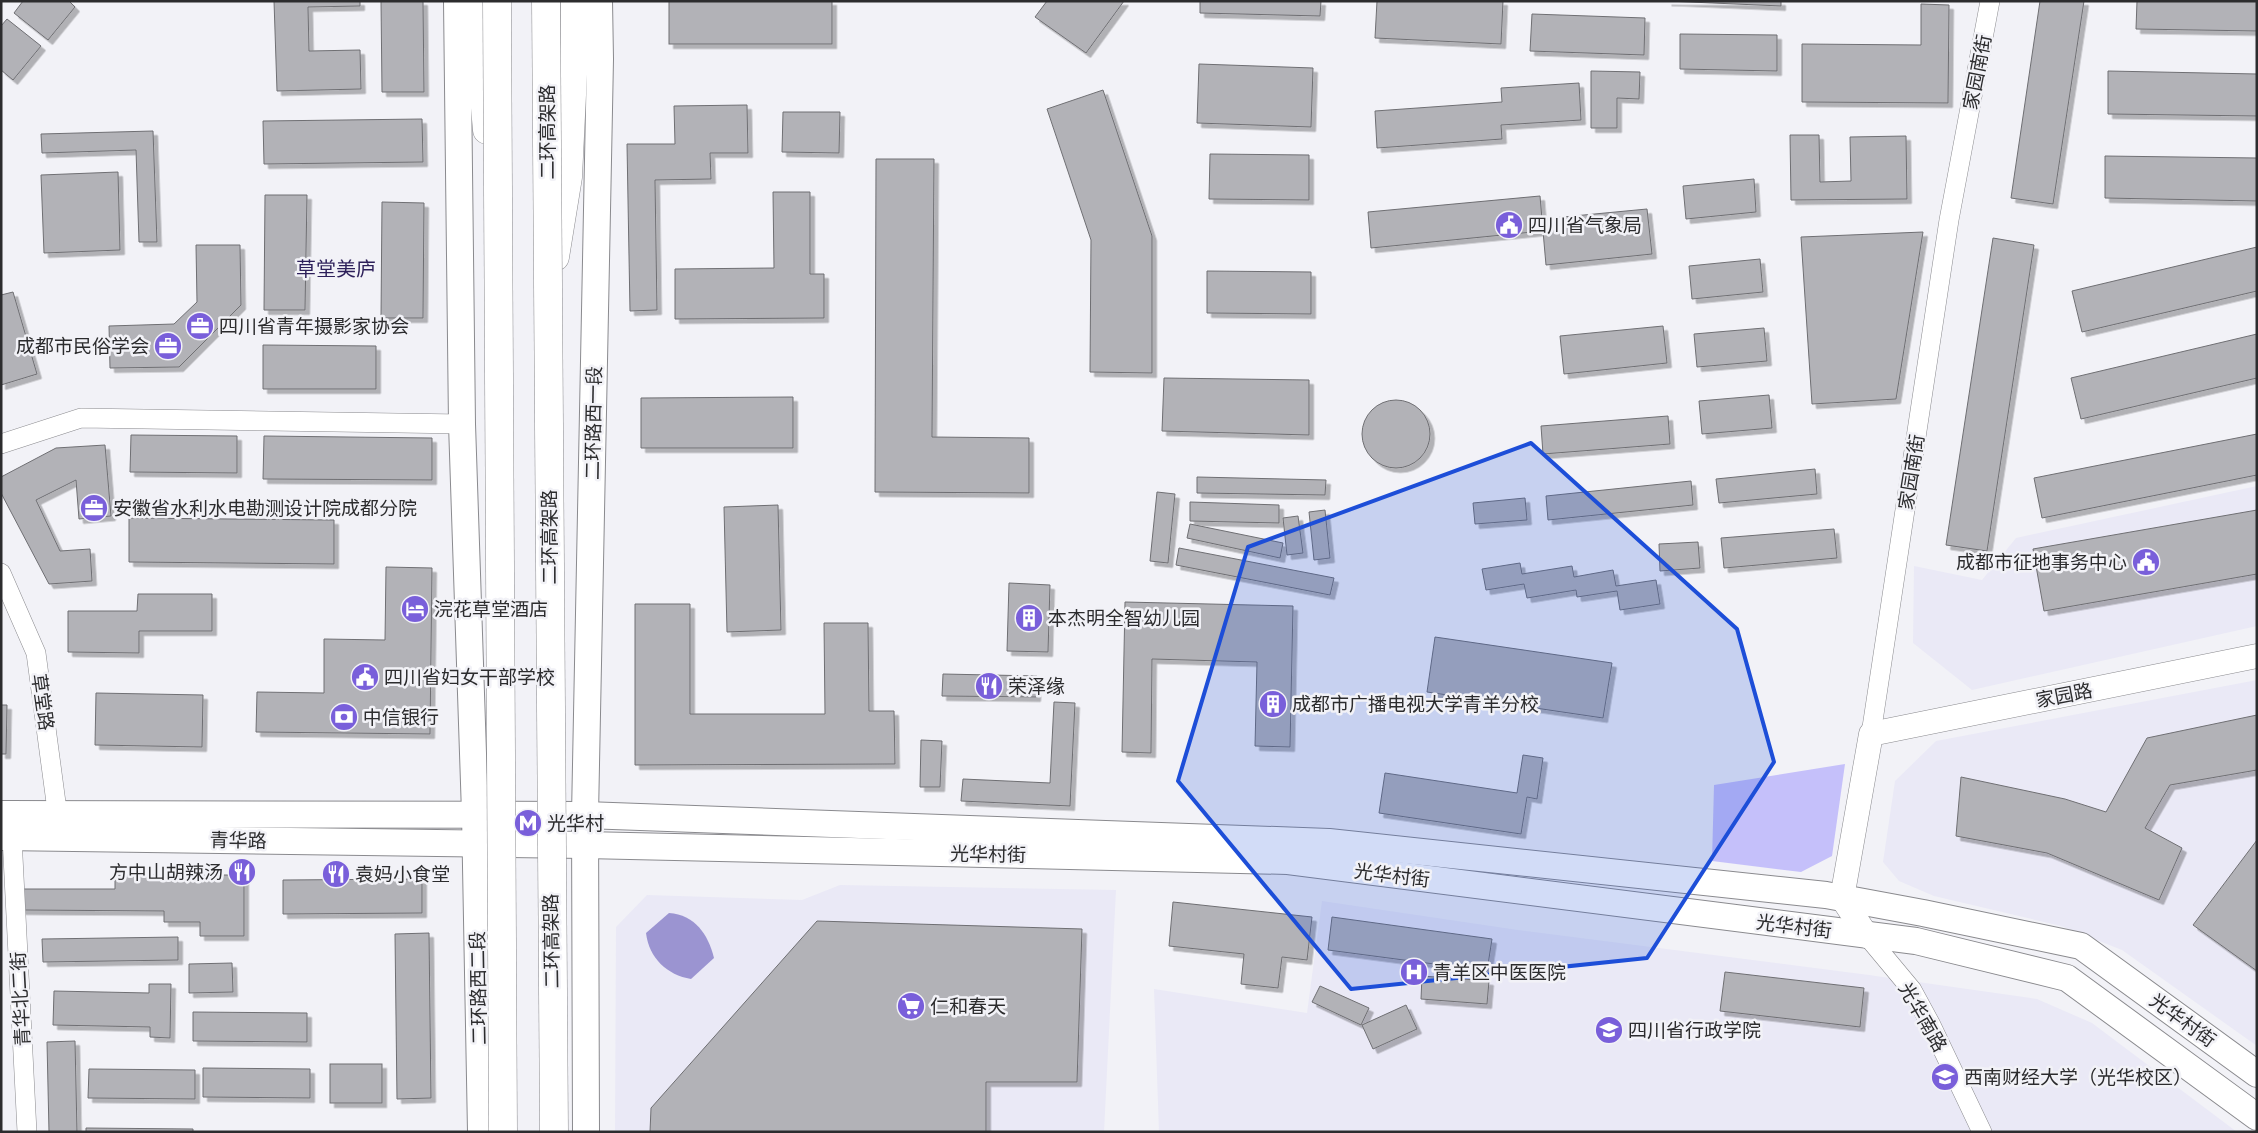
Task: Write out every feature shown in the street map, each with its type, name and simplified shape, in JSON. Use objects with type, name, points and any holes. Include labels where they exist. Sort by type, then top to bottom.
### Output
[{"type":"highway","points":[[482,1],[483,85],[498,275]]},
{"type":"highway","points":[[497,1],[503,1132]]},
{"type":"highway","name":"二环高架路","points":[[546,1],[550,895],[554,1132]]},
{"type":"highway","points":[[548,303],[568,177],[575,1]]},
{"type":"main road","points":[[457,1],[462,424],[475,844]]},
{"type":"main road","name":"二环路西一段","points":[[585,845],[600,59],[599,1]]},
{"type":"main road","name":"光华村街","points":[[475,813],[585,814],[1329,842],[1842,898],[2081,946],[2257,1074]]},
{"type":"main road","name":"青华路","points":[[6,837],[59,825],[475,813]]},
{"type":"main road","name":"青华路","points":[[1,814],[59,825],[475,844]]},
{"type":"main road","name":"光华村街","points":[[475,844],[1288,861],[1916,941],[2067,978],[2257,1117]]},
{"type":"main road","name":"二环路西二段","points":[[475,844],[481,1132]]},
{"type":"main road","points":[[585,845],[586,1132]]},
{"type":"street","name":"家园南街","points":[[1842,898],[1871,734],[1949,220],[1990,1]]},
{"type":"street","points":[[1,444],[81,418],[462,424]]},
{"type":"street","name":"草堂路","points":[[1,573],[36,654],[59,825]]},
{"type":"street","name":"家园路","points":[[1871,734],[2257,656]]},
{"type":"street","name":"青华北二街","points":[[6,837],[27,1132]]},
{"type":"street","points":[[1842,898],[1867,936]]},
{"type":"street","name":"光华南路","points":[[1867,936],[1912,990],[1982,1132]]},
{"type":"highlighted area","points":[[1531,443],[1737,629],[1774,762],[1647,958],[1351,989],[1178,781],[1248,547]]},
{"type":"shaded area","points":[[2257,486],[2257,626],[1972,690],[1913,643],[1914,566],[1982,580],[2016,538]]},
{"type":"shaded area","points":[[2257,680],[2257,1046],[2122,950],[2061,926],[1934,896],[1899,881],[1883,862],[1895,781],[1936,741]]},
{"type":"shaded area","points":[[1845,764],[1832,856],[1801,872],[1712,861],[1714,785]]},
{"type":"shaded area","points":[[840,885],[1116,890],[1104,1132],[615,1132],[616,927],[647,895],[802,900]]},
{"type":"shaded area","points":[[1322,901],[1518,930],[1869,975],[2037,999],[2092,1023],[2237,1132],[1159,1132],[1154,989],[1307,1013]]},
{"type":"shaded area","points":[[669,913],[686,918],[699,927],[708,941],[714,958],[691,979],[674,974],[661,964],[655,957],[648,942],[646,933]]},
{"type":"building","points":[[23,1],[69,1],[75,7],[48,40],[14,13]]},
{"type":"building","points":[[274,1],[360,1],[360,6],[308,7],[309,51],[360,50],[361,89],[277,91]]},
{"type":"building","points":[[381,1],[423,1],[424,92],[382,92]]},
{"type":"building","points":[[669,1],[832,1],[832,44],[669,44]]},
{"type":"building","points":[[1047,1],[1124,1],[1086,53],[1035,17]]},
{"type":"building","points":[[1200,1],[1321,1],[1320,16],[1200,13]]},
{"type":"building","points":[[1377,1],[1503,1],[1501,44],[1375,38]]},
{"type":"building","points":[[1667,1],[1781,1],[1781,6]]},
{"type":"building","points":[[2040,1],[2084,1],[2053,204],[2011,198]]},
{"type":"building","points":[[2137,1],[2257,1],[2257,31],[2136,29]]},
{"type":"building","points":[[1921,4],[1949,5],[1948,103],[1802,102],[1802,44],[1921,45]]},
{"type":"building","points":[[1532,14],[1645,18],[1644,55],[1530,51]]},
{"type":"building","points":[[7,19],[41,46],[13,80],[1,70],[1,26]]},
{"type":"building","points":[[1680,34],[1777,35],[1777,71],[1680,69]]},
{"type":"building","points":[[1199,64],[1313,68],[1311,127],[1197,123]]},
{"type":"building","points":[[1591,71],[1640,72],[1639,99],[1617,98],[1617,128],[1591,128]]},
{"type":"building","points":[[2108,71],[2257,74],[2257,116],[2108,114]]},
{"type":"building","points":[[1579,83],[1581,120],[1501,125],[1502,139],[1377,148],[1375,111],[1502,102],[1501,88]]},
{"type":"building","points":[[1103,90],[1152,236],[1152,373],[1090,372],[1091,240],[1047,109]]},
{"type":"building","points":[[747,105],[748,153],[710,153],[711,179],[655,180],[657,310],[630,311],[627,144],[675,144],[674,106]]},
{"type":"building","points":[[783,112],[840,112],[839,153],[782,152]]},
{"type":"building","points":[[422,119],[423,162],[264,164],[263,121]]},
{"type":"building","points":[[153,131],[157,242],[139,242],[136,150],[42,153],[41,134]]},
{"type":"building","points":[[1790,135],[1819,135],[1820,182],[1851,181],[1850,137],[1906,136],[1907,199],[1791,200]]},
{"type":"building","points":[[1210,154],[1309,155],[1309,200],[1209,199]]},
{"type":"building","points":[[2105,156],[2257,158],[2257,201],[2105,198]]},
{"type":"building","points":[[876,159],[934,159],[932,437],[1029,438],[1029,493],[875,492]]},
{"type":"building","points":[[118,172],[120,250],[44,253],[41,175]]},
{"type":"building","points":[[1754,179],[1756,212],[1686,219],[1683,186]]},
{"type":"building","points":[[773,192],[810,192],[810,274],[824,274],[824,318],[675,319],[675,269],[774,268]]},
{"type":"building","points":[[265,195],[307,195],[305,310],[264,310]]},
{"type":"building","name":"四川省气象局","points":[[1540,196],[1542,219],[1647,209],[1652,254],[1546,265],[1543,231],[1371,248],[1368,212]]},
{"type":"building","points":[[382,202],[424,203],[423,318],[381,318]]},
{"type":"building","points":[[1923,232],[1896,399],[1812,404],[1801,237]]},
{"type":"building","points":[[1993,238],[2034,245],[1987,551],[1946,545]]},
{"type":"building","points":[[196,245],[240,245],[241,305],[179,367],[110,368],[109,326],[174,324],[197,302]]},
{"type":"building","points":[[2257,247],[2257,291],[2082,332],[2072,291]]},
{"type":"building","points":[[1760,259],[1763,292],[1692,299],[1689,266]]},
{"type":"building","points":[[1207,271],[1311,272],[1311,314],[1207,313]]},
{"type":"building","points":[[13,292],[37,374],[1,385],[1,295]]},
{"type":"building","points":[[1663,326],[1667,363],[1564,374],[1560,336]]},
{"type":"building","points":[[1764,328],[1767,361],[1697,367],[1694,334]]},
{"type":"building","points":[[2257,334],[2257,378],[2081,419],[2071,378]]},
{"type":"building","points":[[263,345],[376,346],[376,389],[263,389]]},
{"type":"building","points":[[1164,378],[1309,380],[1309,435],[1162,431]]},
{"type":"building","points":[[1769,395],[1772,428],[1702,434],[1699,401]]},
{"type":"building","points":[[793,397],[793,448],[641,448],[641,398]]},
{"type":"building","points":[[1396,400],[1409,403],[1420,410],[1427,421],[1430,434],[1427,447],[1420,458],[1409,465],[1396,468],[1383,465],[1372,458],[1365,447],[1362,434],[1365,421],[1372,410],[1383,403]]},
{"type":"building","points":[[1668,416],[1670,444],[1543,454],[1541,426]]},
{"type":"building","points":[[2257,434],[2257,475],[2042,518],[2034,478]]},
{"type":"building","points":[[131,435],[237,436],[237,473],[130,472]]},
{"type":"building","points":[[264,436],[432,438],[432,480],[263,479]]},
{"type":"building","name":"安徽省水利水电勘测设计院成都分院","points":[[105,445],[111,516],[79,519],[76,480],[36,500],[60,551],[90,549],[92,581],[49,584],[1,493],[1,477],[56,448]]},
{"type":"building","points":[[1815,469],[1817,494],[1719,503],[1716,479]]},
{"type":"building","points":[[1197,477],[1326,480],[1325,495],[1197,493]]},
{"type":"building","points":[[1691,481],[1693,505],[1548,520],[1546,496]]},
{"type":"building","points":[[1157,492],[1175,494],[1168,563],[1150,561]]},
{"type":"building","points":[[1525,498],[1527,520],[1475,524],[1473,503]]},
{"type":"building","points":[[1190,502],[1279,505],[1279,523],[1190,521]]},
{"type":"building","points":[[778,505],[781,630],[727,632],[724,507]]},
{"type":"building","points":[[1325,510],[1330,558],[1314,560],[1309,512]]},
{"type":"building","name":"成都市征地事务中心","points":[[2257,510],[2257,574],[2044,611],[2033,549]]},
{"type":"building","points":[[1298,516],[1303,553],[1287,555],[1283,518]]},
{"type":"building","points":[[129,518],[334,520],[334,564],[129,562]]},
{"type":"building","points":[[1190,524],[1283,543],[1280,558],[1187,538]]},
{"type":"building","points":[[1834,529],[1837,558],[1724,568],[1721,538]]},
{"type":"building","points":[[1698,542],[1700,568],[1660,571],[1659,544]]},
{"type":"building","points":[[1179,548],[1334,578],[1330,595],[1176,565]]},
{"type":"building","points":[[1520,563],[1522,574],[1572,566],[1574,577],[1613,570],[1616,586],[1656,580],[1660,604],[1620,610],[1617,591],[1577,597],[1576,590],[1527,598],[1524,584],[1486,590],[1482,569]]},
{"type":"building","points":[[386,567],[432,568],[430,734],[256,732],[257,692],[324,693],[324,639],[385,640]]},
{"type":"building","name":"本杰明全智幼儿园","points":[[1009,583],[1050,585],[1048,652],[1007,651]]},
{"type":"building","points":[[138,594],[212,594],[212,631],[139,631],[139,653],[68,652],[68,611],[137,611]]},
{"type":"building","name":"成都市广播电视大学青羊分校","points":[[1125,602],[1293,606],[1290,747],[1255,746],[1257,662],[1152,659],[1151,753],[1122,752]]},
{"type":"building","points":[[635,604],[690,604],[690,714],[825,714],[824,623],[868,623],[869,711],[894,711],[895,764],[635,765]]},
{"type":"building","points":[[1435,637],[1612,663],[1603,718],[1427,692]]},
{"type":"building","name":"荣泽缘","points":[[943,674],[1037,676],[1036,697],[942,696]]},
{"type":"building","points":[[96,693],[203,695],[202,747],[95,745]]},
{"type":"building","points":[[1054,702],[1075,703],[1070,806],[961,801],[963,779],[1050,783]]},
{"type":"building","points":[[1,705],[7,705],[6,754],[1,754]]},
{"type":"building","points":[[2257,715],[2257,770],[2170,785],[2145,828],[2182,848],[2159,900],[2047,853],[1956,836],[1961,777],[2065,799],[2106,812],[2147,738]]},
{"type":"building","points":[[921,740],[942,741],[940,787],[920,787]]},
{"type":"building","points":[[1523,755],[1543,758],[1537,799],[1527,797],[1521,834],[1379,813],[1385,773],[1517,793]]},
{"type":"building","points":[[2257,840],[2257,971],[2193,925]]},
{"type":"building","points":[[115,875],[244,875],[244,936],[200,936],[200,922],[164,922],[164,911],[21,910],[21,889],[115,889]]},
{"type":"building","points":[[422,879],[422,913],[283,914],[283,880]]},
{"type":"building","points":[[1173,902],[1312,917],[1307,960],[1282,957],[1278,988],[1241,984],[1244,954],[1169,946]]},
{"type":"building","points":[[1332,917],[1492,939],[1487,971],[1328,950]]},
{"type":"building","name":"仁和春天","points":[[817,921],[1082,929],[1077,1082],[986,1082],[986,1132],[650,1132],[651,1108]]},
{"type":"building","points":[[429,933],[431,1098],[397,1099],[395,934]]},
{"type":"building","points":[[178,937],[178,960],[43,962],[42,939]]},
{"type":"building","points":[[232,963],[233,992],[189,993],[189,964]]},
{"type":"building","points":[[1725,972],[1864,988],[1860,1027],[1720,1011]]},
{"type":"building","points":[[1422,976],[1489,981],[1487,1004],[1421,999]]},
{"type":"building","points":[[149,984],[171,984],[170,1038],[150,1037],[150,1027],[53,1025],[54,991],[149,993]]},
{"type":"building","points":[[1320,986],[1369,1008],[1361,1025],[1312,1002]]},
{"type":"building","points":[[1406,1005],[1417,1029],[1373,1049],[1362,1025]]},
{"type":"building","points":[[193,1012],[307,1013],[307,1042],[193,1041]]},
{"type":"building","points":[[75,1041],[77,1132],[49,1132],[47,1042]]},
{"type":"building","points":[[330,1064],[382,1064],[382,1103],[330,1103]]},
{"type":"building","points":[[203,1068],[310,1069],[310,1098],[203,1097]]},
{"type":"building","points":[[89,1069],[195,1070],[195,1099],[88,1098]]},
{"type":"building","points":[[86,1128],[193,1129],[193,1132],[86,1132]]},
{"type":"place","name":"四川省气象局","points":[[1509,225]]},
{"type":"place","name":"四川省青年摄影家协会","points":[[200,326]]},
{"type":"place","name":"成都市民俗学会","points":[[168,346]]},
{"type":"place","name":"安徽省水利水电勘测设计院成都分院","points":[[94,508]]},
{"type":"place","name":"成都市征地事务中心","points":[[2146,562]]},
{"type":"place","name":"浣花草堂酒店","points":[[415,609]]},
{"type":"place","name":"本杰明全智幼儿园","points":[[1029,618]]},
{"type":"place","name":"四川省妇女干部学校","points":[[365,677]]},
{"type":"place","name":"荣泽缘","points":[[989,686]]},
{"type":"place","name":"成都市广播电视大学青羊分校","points":[[1273,704]]},
{"type":"place","name":"中信银行","points":[[344,717]]},
{"type":"place","name":"光华村","points":[[528,823]]},
{"type":"place","name":"方中山胡辣汤","points":[[242,872]]},
{"type":"place","name":"袁妈小食堂","points":[[336,874]]},
{"type":"place","name":"青羊区中医医院","points":[[1414,972]]},
{"type":"place","name":"仁和春天","points":[[911,1006]]},
{"type":"place","name":"四川省行政学院","points":[[1609,1030]]},
{"type":"place","name":"西南财经大学（光华校区）","points":[[1945,1077]]},
{"type":"district","name":"草堂美庐","points":[[336,269]]}]
